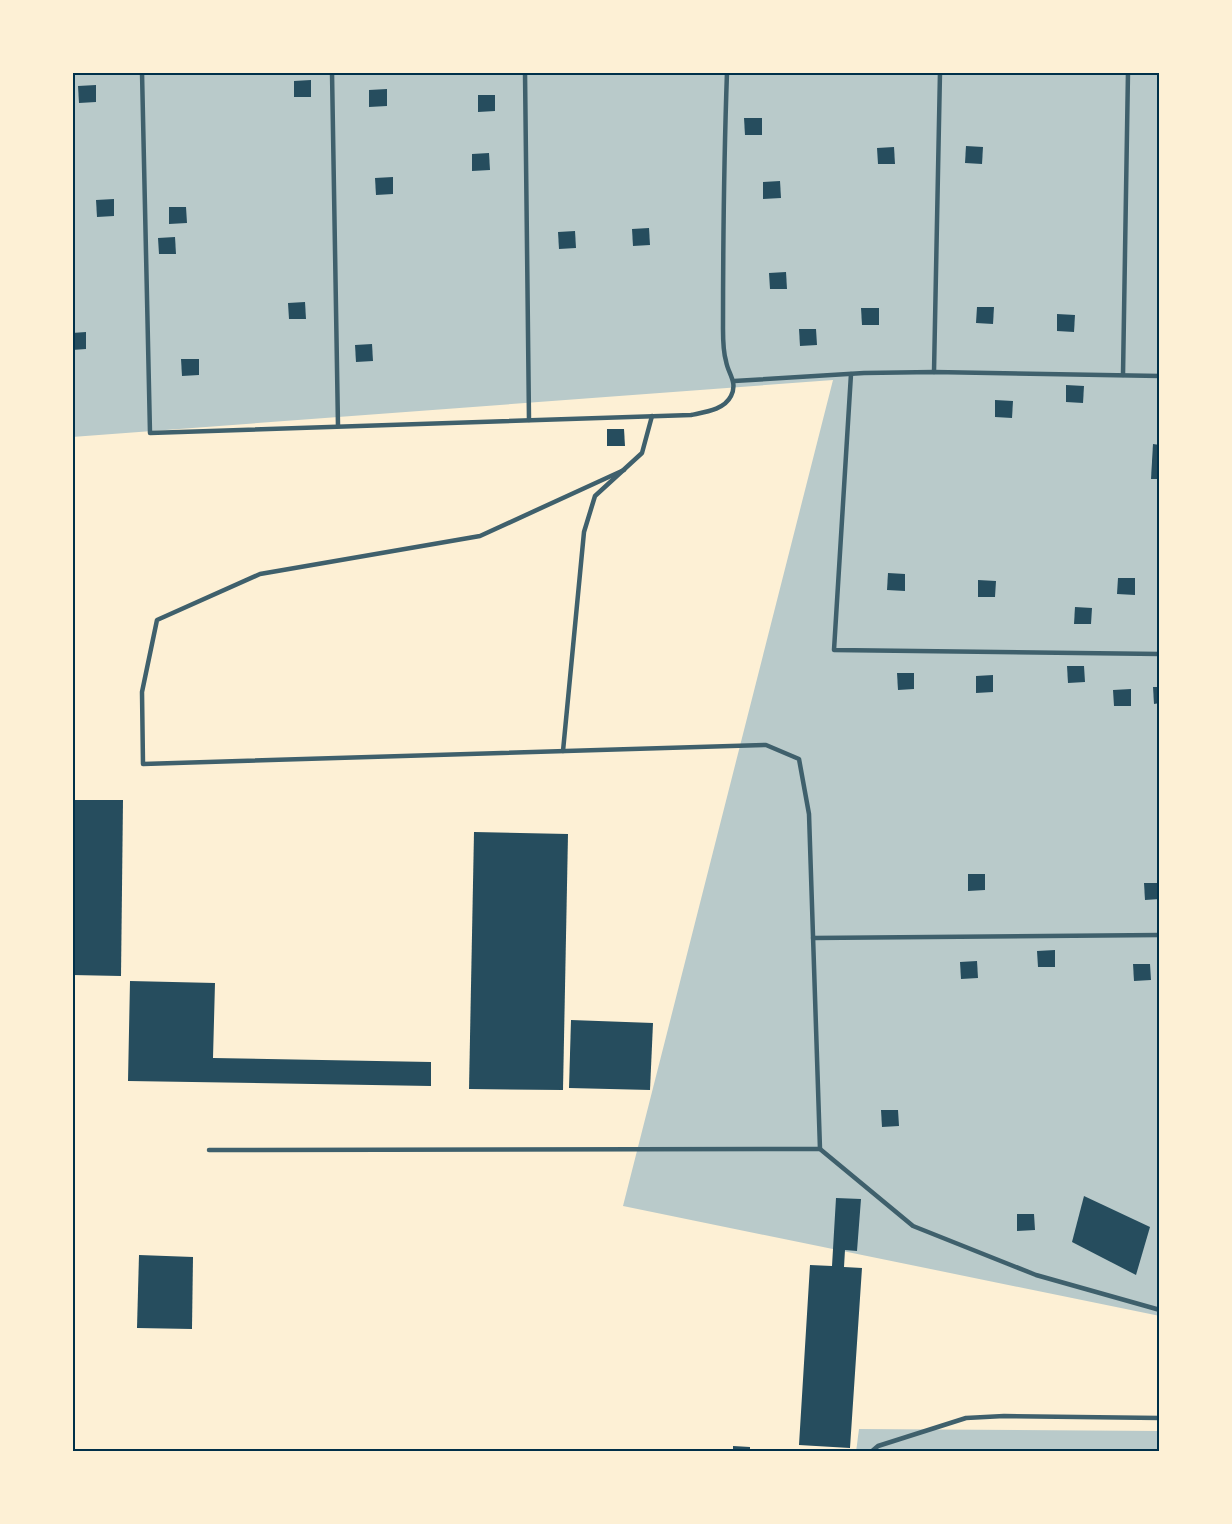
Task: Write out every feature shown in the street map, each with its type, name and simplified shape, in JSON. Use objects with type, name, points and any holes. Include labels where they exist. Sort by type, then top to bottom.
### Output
[{"type":"lane","points":[[142,72],[150,433],[691,415],[711,411],[725,403],[732,395],[734,381],[726,363],[723,337],[723,196],[727,72]]},
{"type":"lane","points":[[332,72],[338,426]]},
{"type":"lane","points":[[525,72],[529,420]]},
{"type":"lane","points":[[934,372],[940,72]]},
{"type":"lane","points":[[1123,375],[1128,72]]},
{"type":"lane","points":[[734,381],[934,372],[1160,376]]},
{"type":"lane","points":[[851,374],[834,650],[1160,654]]},
{"type":"lane","points":[[563,751],[584,532],[595,496],[642,453],[652,416]]},
{"type":"lane","points":[[624,470],[480,536],[260,574],[157,620],[142,692],[143,764],[766,745],[799,759],[809,814],[820,1149]]},
{"type":"lane","points":[[813,938],[1160,934]]},
{"type":"lane","points":[[209,1150],[820,1149],[913,1226],[1036,1275],[1160,1310]]},
{"type":"lane","points":[[871,1452],[878,1446],[966,1418],[1004,1416],[1160,1418]]},
{"type":"shaded area","points":[[72,72],[1160,72],[1160,1316],[623,1206],[833,380],[72,437]]},
{"type":"shaded area","points":[[859,1429],[1160,1431],[1160,1452],[856,1452]]},
{"type":"building","points":[[156,72],[174,72],[174,75],[156,75]]},
{"type":"building","points":[[311,80],[311,97],[294,97],[294,81]]},
{"type":"building","points":[[96,85],[96,102],[79,103],[78,86]]},
{"type":"building","points":[[387,89],[387,106],[369,107],[369,90]]},
{"type":"building","points":[[478,95],[495,95],[495,111],[478,112]]},
{"type":"building","points":[[744,118],[762,118],[762,135],[745,135]]},
{"type":"building","points":[[966,146],[983,147],[982,164],[965,163]]},
{"type":"building","points":[[894,147],[895,164],[878,164],[877,148]]},
{"type":"building","points":[[489,153],[490,170],[472,171],[472,154]]},
{"type":"building","points":[[393,177],[393,194],[376,195],[375,178]]},
{"type":"building","points":[[780,181],[781,198],[763,199],[763,182]]},
{"type":"building","points":[[114,199],[114,216],[97,217],[96,200]]},
{"type":"building","points":[[169,207],[186,207],[187,223],[169,224]]},
{"type":"building","points":[[649,228],[650,245],[633,246],[632,229]]},
{"type":"building","points":[[575,231],[576,248],[559,249],[558,232]]},
{"type":"building","points":[[175,237],[176,254],[159,254],[158,238]]},
{"type":"building","points":[[786,272],[787,289],[770,289],[769,273]]},
{"type":"building","points":[[305,302],[306,319],[289,319],[288,303]]},
{"type":"building","points":[[977,307],[994,307],[993,324],[976,323]]},
{"type":"building","points":[[861,308],[879,308],[879,325],[862,325]]},
{"type":"building","points":[[1057,314],[1075,315],[1074,332],[1057,331]]},
{"type":"building","points":[[799,329],[816,329],[817,345],[800,346]]},
{"type":"building","points":[[86,332],[86,349],[72,350],[72,333]]},
{"type":"building","points":[[372,344],[373,361],[356,362],[355,345]]},
{"type":"building","points":[[181,359],[199,359],[199,375],[182,376]]},
{"type":"building","points":[[1066,385],[1084,386],[1083,403],[1066,402]]},
{"type":"building","points":[[995,400],[1013,401],[1012,418],[995,417]]},
{"type":"building","points":[[607,429],[624,429],[625,446],[607,446]]},
{"type":"building","points":[[1153,444],[1160,445],[1160,479],[1151,479]]},
{"type":"building","points":[[888,573],[905,574],[905,591],[887,590]]},
{"type":"building","points":[[1118,578],[1135,578],[1135,595],[1117,594]]},
{"type":"building","points":[[978,580],[996,581],[995,597],[978,597]]},
{"type":"building","points":[[1075,607],[1092,608],[1091,624],[1074,624]]},
{"type":"building","points":[[1067,666],[1084,666],[1085,682],[1068,683]]},
{"type":"building","points":[[897,673],[914,673],[914,689],[898,690]]},
{"type":"building","points":[[993,675],[993,692],[976,693],[976,676]]},
{"type":"building","points":[[1153,687],[1160,687],[1160,703],[1154,704]]},
{"type":"building","points":[[1131,689],[1131,706],[1114,706],[1113,690]]},
{"type":"building","points":[[72,800],[123,800],[121,976],[72,975]]},
{"type":"building","points":[[474,832],[568,834],[563,1090],[469,1089]]},
{"type":"building","points":[[968,874],[985,874],[985,890],[968,891]]},
{"type":"building","points":[[1144,883],[1160,883],[1160,899],[1145,900]]},
{"type":"building","points":[[1055,950],[1055,967],[1038,967],[1037,951]]},
{"type":"building","points":[[977,961],[978,978],[961,979],[960,962]]},
{"type":"building","points":[[1133,964],[1150,964],[1151,980],[1134,981]]},
{"type":"building","points":[[130,981],[215,983],[213,1058],[431,1062],[431,1086],[128,1081]]},
{"type":"building","points":[[571,1020],[653,1023],[650,1090],[569,1088]]},
{"type":"building","points":[[881,1110],[898,1110],[899,1126],[882,1127]]},
{"type":"building","points":[[1084,1196],[1150,1227],[1136,1275],[1072,1242]]},
{"type":"building","points":[[836,1198],[861,1199],[857,1251],[845,1250],[844,1267],[862,1268],[850,1448],[799,1445],[810,1265],[832,1266]]},
{"type":"building","points":[[1017,1214],[1034,1214],[1035,1230],[1017,1231]]},
{"type":"building","points":[[139,1255],[193,1257],[192,1329],[137,1328]]},
{"type":"building","points":[[733,1446],[750,1447],[750,1452],[733,1452]]}]
